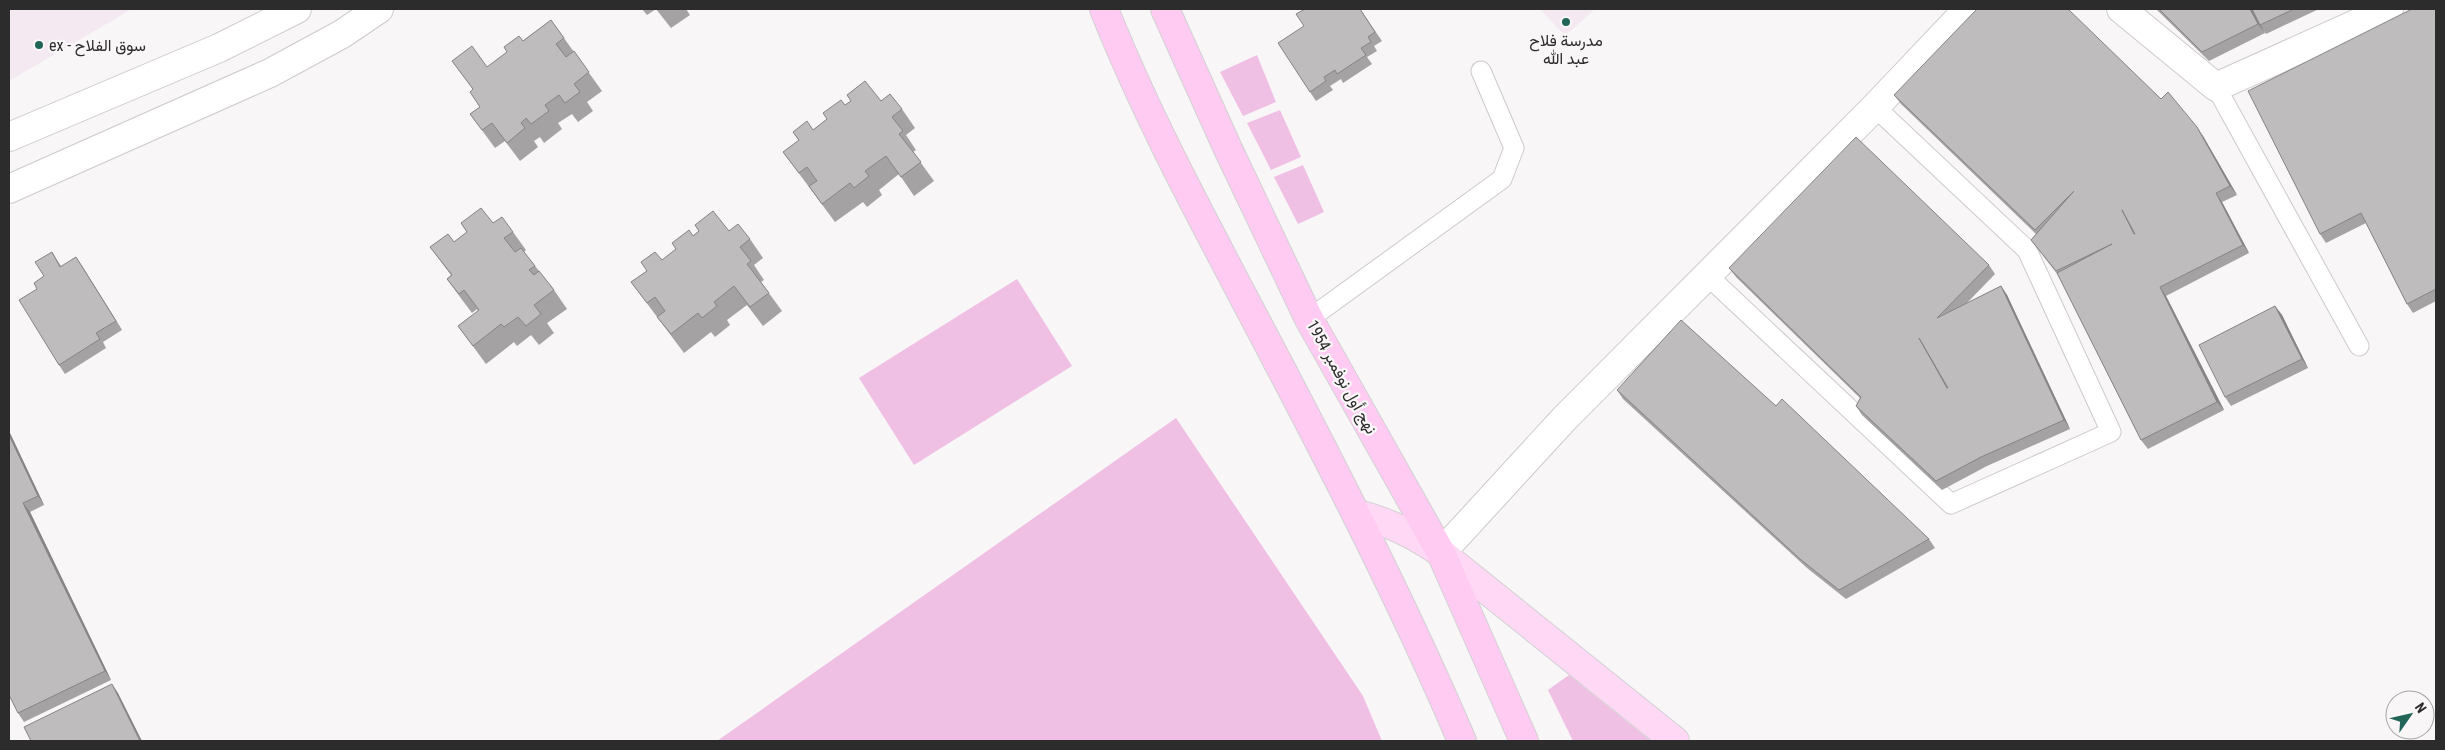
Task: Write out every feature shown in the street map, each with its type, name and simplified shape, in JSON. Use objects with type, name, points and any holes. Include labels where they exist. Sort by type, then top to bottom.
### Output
[{"type":"highway","points":[[1104,9],[1125,62],[1172,161],[1358,514],[1462,741]]},
{"type":"highway","name":"نهج أول نوفمبر 1954","points":[[1165,9],[1228,149],[1309,319],[1441,552],[1524,741]]},
{"type":"main road","points":[[1358,514],[1387,522],[1415,535],[1441,552],[1675,741]]},
{"type":"street","points":[[9,137],[219,48],[297,9]]},
{"type":"street","points":[[9,189],[270,73],[342,34],[379,9]]},
{"type":"street","points":[[1441,552],[1564,419],[1875,107],[1968,9]]},
{"type":"street","points":[[2121,9],[2216,87],[2389,9]]},
{"type":"lane","points":[[1309,319],[1502,178],[1514,148],[1481,70]]},
{"type":"lane","points":[[2216,87],[2359,346]]},
{"type":"lane","points":[[1708,276],[1951,504],[2111,432],[2028,250],[1875,107]]},
{"type":"shaded area","name":"ex - سوق الفلاح","points":[[9,9],[132,9],[9,81]]},
{"type":"shaded area","name":"مدرسة فلاح عبد الله","points":[[1540,9],[1595,9],[1565,36]]},
{"type":"shaded area","points":[[1257,55],[1276,102],[1243,116],[1220,72]]},
{"type":"shaded area","points":[[1280,110],[1301,157],[1271,170],[1247,123]]},
{"type":"shaded area","points":[[1303,165],[1324,212],[1298,224],[1274,177]]},
{"type":"shaded area","points":[[1017,279],[1072,366],[914,465],[859,378]]},
{"type":"shaded area","points":[[1176,418],[1363,696],[1382,741],[717,741]]},
{"type":"shaded area","points":[[1569,675],[1651,741],[1573,741],[1548,690]]},
{"type":"building","points":[[1305,9],[1360,9],[1375,32],[1368,37],[1371,42],[1361,48],[1366,55],[1337,74],[1335,70],[1324,77],[1326,81],[1310,92],[1278,43],[1304,26],[1296,14]]},
{"type":"building","points":[[1977,9],[2068,9],[2161,99],[2168,92],[2197,127],[2230,186],[2216,193],[2243,245],[2160,287],[2217,402],[2141,440],[2057,273],[2112,244],[2056,271],[2031,240],[2074,191],[2035,230],[1894,95]]},
{"type":"building","points":[[2159,9],[2250,9],[2258,24],[2202,52]]},
{"type":"building","points":[[2252,9],[2294,9],[2260,25]]},
{"type":"building","points":[[2412,9],[2436,9],[2436,289],[2407,304],[2361,213],[2320,234],[2248,91]]},
{"type":"building","points":[[551,20],[564,38],[556,44],[566,57],[574,51],[589,72],[574,84],[580,92],[565,103],[559,95],[545,105],[549,111],[531,124],[526,118],[521,123],[525,128],[507,143],[492,123],[482,130],[470,114],[480,107],[470,92],[473,89],[452,61],[472,46],[487,67],[507,52],[504,47],[519,36],[523,41]]},
{"type":"building","points":[[865,81],[881,101],[890,94],[902,109],[892,117],[903,131],[899,134],[921,162],[901,177],[886,156],[865,171],[869,176],[854,188],[850,183],[822,204],[809,186],[817,181],[807,167],[799,173],[783,152],[799,140],[793,132],[807,121],[813,130],[827,119],[823,113],[841,100],[845,105],[851,101],[847,95]]},
{"type":"building","points":[[1856,137],[1989,265],[1937,318],[2001,286],[2064,420],[1981,457],[1936,481],[1856,406],[1861,397],[1729,268]],"holes":[[[1919,338],[1948,388],[1947,388]]]},
{"type":"building","points":[[481,208],[493,223],[502,217],[513,232],[504,238],[515,252],[521,248],[535,266],[529,270],[534,275],[539,271],[554,290],[534,305],[541,314],[526,326],[518,317],[504,327],[501,324],[473,346],[458,326],[479,310],[464,290],[459,294],[447,279],[452,275],[430,247],[448,234],[454,242],[467,232],[461,223]]},
{"type":"building","points":[[713,211],[729,231],[738,224],[750,239],[740,247],[751,261],[747,264],[769,293],[750,307],[734,286],[714,302],[717,306],[702,318],[698,313],[671,334],[657,317],[665,311],[655,297],[647,303],[631,282],[647,271],[641,262],[655,252],[662,260],[676,249],[672,243],[689,230],[693,236],[699,231],[695,225]]},
{"type":"building","points":[[52,252],[60,267],[76,257],[116,321],[96,333],[100,339],[59,365],[19,300],[37,289],[34,283],[44,276],[35,262]]},
{"type":"building","points":[[2275,306],[2302,359],[2225,397],[2199,345]]},
{"type":"building","points":[[1681,320],[1776,406],[1782,399],[1929,539],[1839,590],[1800,559],[1617,390]]},
{"type":"building","points":[[9,435],[38,496],[23,503],[105,671],[18,713],[9,695]]},
{"type":"building","points":[[112,684],[140,741],[31,741],[24,727]]},
{"type":"place","name":"مدرسة فلاح عبد الله","points":[[1566,22]]},
{"type":"place","name":"ex - سوق الفلاح","points":[[39,45]]}]
